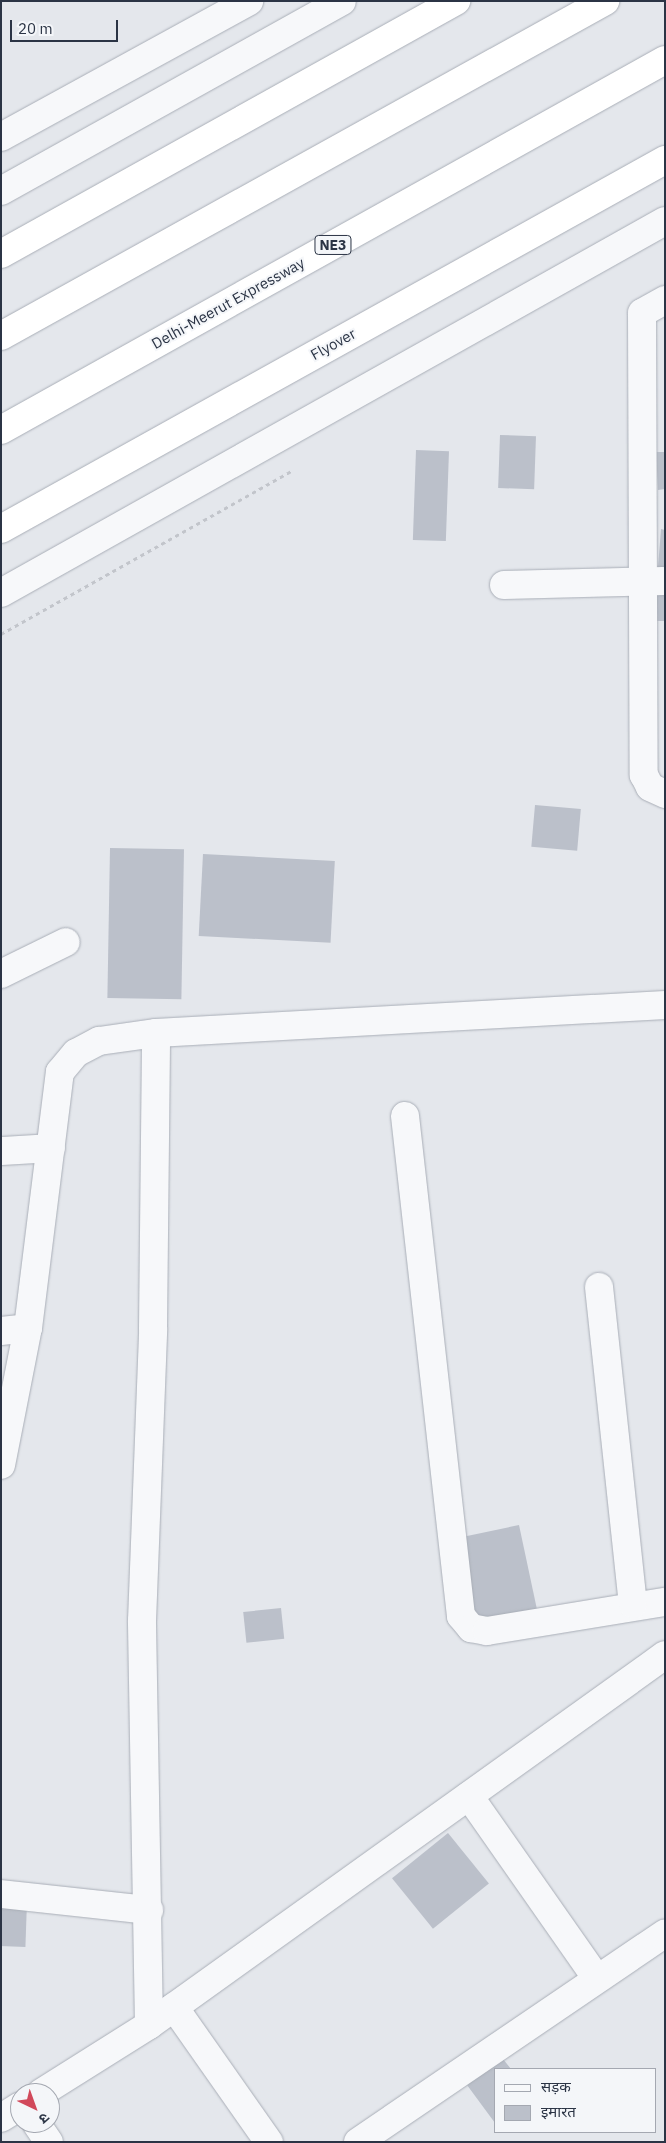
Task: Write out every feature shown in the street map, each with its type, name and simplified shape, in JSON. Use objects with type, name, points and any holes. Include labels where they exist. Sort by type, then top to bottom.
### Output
[{"type":"highway","points":[[1,254],[456,1]]},
{"type":"highway","points":[[1,336],[605,1]]},
{"type":"highway","name":"Delhi-Meerut Expressway","points":[[1,430],[665,60]]},
{"type":"highway","name":"Flyover","points":[[1,529],[665,160]]},
{"type":"street","points":[[1,136],[248,1]]},
{"type":"street","points":[[1,191],[342,1]]},
{"type":"street","points":[[1,593],[665,221]]},
{"type":"street","points":[[665,300],[642,313],[656,581],[644,775],[650,787],[665,794]]},
{"type":"street","points":[[504,585],[656,581]]},
{"type":"street","points":[[1,974],[66,942]]},
{"type":"street","points":[[1,1465],[28,1328],[60,1072],[76,1053],[99,1041],[156,1033],[665,1005]]},
{"type":"street","points":[[149,2025],[149,1910],[142,1621],[153,1328],[156,1033]]},
{"type":"street","points":[[405,1116],[461,1616],[471,1628],[487,1631],[633,1604],[665,1602]]},
{"type":"street","points":[[1,1151],[51,1148]]},
{"type":"street","points":[[599,1287],[633,1604]]},
{"type":"street","points":[[1,1331],[28,1328]]},
{"type":"street","points":[[57,2083],[149,2025],[665,1655]]},
{"type":"street","points":[[469,1796],[596,1979]]},
{"type":"street","points":[[1,1894],[149,1910]]},
{"type":"street","points":[[358,2142],[665,1933]]},
{"type":"street","points":[[174,2007],[269,2142]]},
{"type":"building","points":[[500,435],[536,436],[534,489],[498,488]]},
{"type":"building","points":[[416,450],[449,451],[446,541],[413,540]]},
{"type":"building","points":[[656,452],[665,452],[665,489],[658,490]]},
{"type":"building","points":[[661,529],[665,530],[665,568],[658,567]]},
{"type":"building","points":[[652,586],[665,586],[665,621],[652,621]]},
{"type":"building","points":[[535,805],[581,809],[577,851],[531,847]]},
{"type":"building","points":[[110,848],[184,849],[181,999],[107,998]]},
{"type":"building","points":[[203,854],[335,861],[331,943],[199,936]]},
{"type":"building","points":[[519,1525],[537,1609],[474,1622],[456,1538]]},
{"type":"building","points":[[281,1608],[284,1639],[246,1643],[243,1612]]},
{"type":"building","points":[[448,1833],[489,1884],[433,1929],[392,1878]]},
{"type":"building","points":[[1,1901],[27,1902],[25,1947],[1,1946]]},
{"type":"building","points":[[503,2059],[510,2068],[493,2068],[493,2120],[467,2085]]}]
